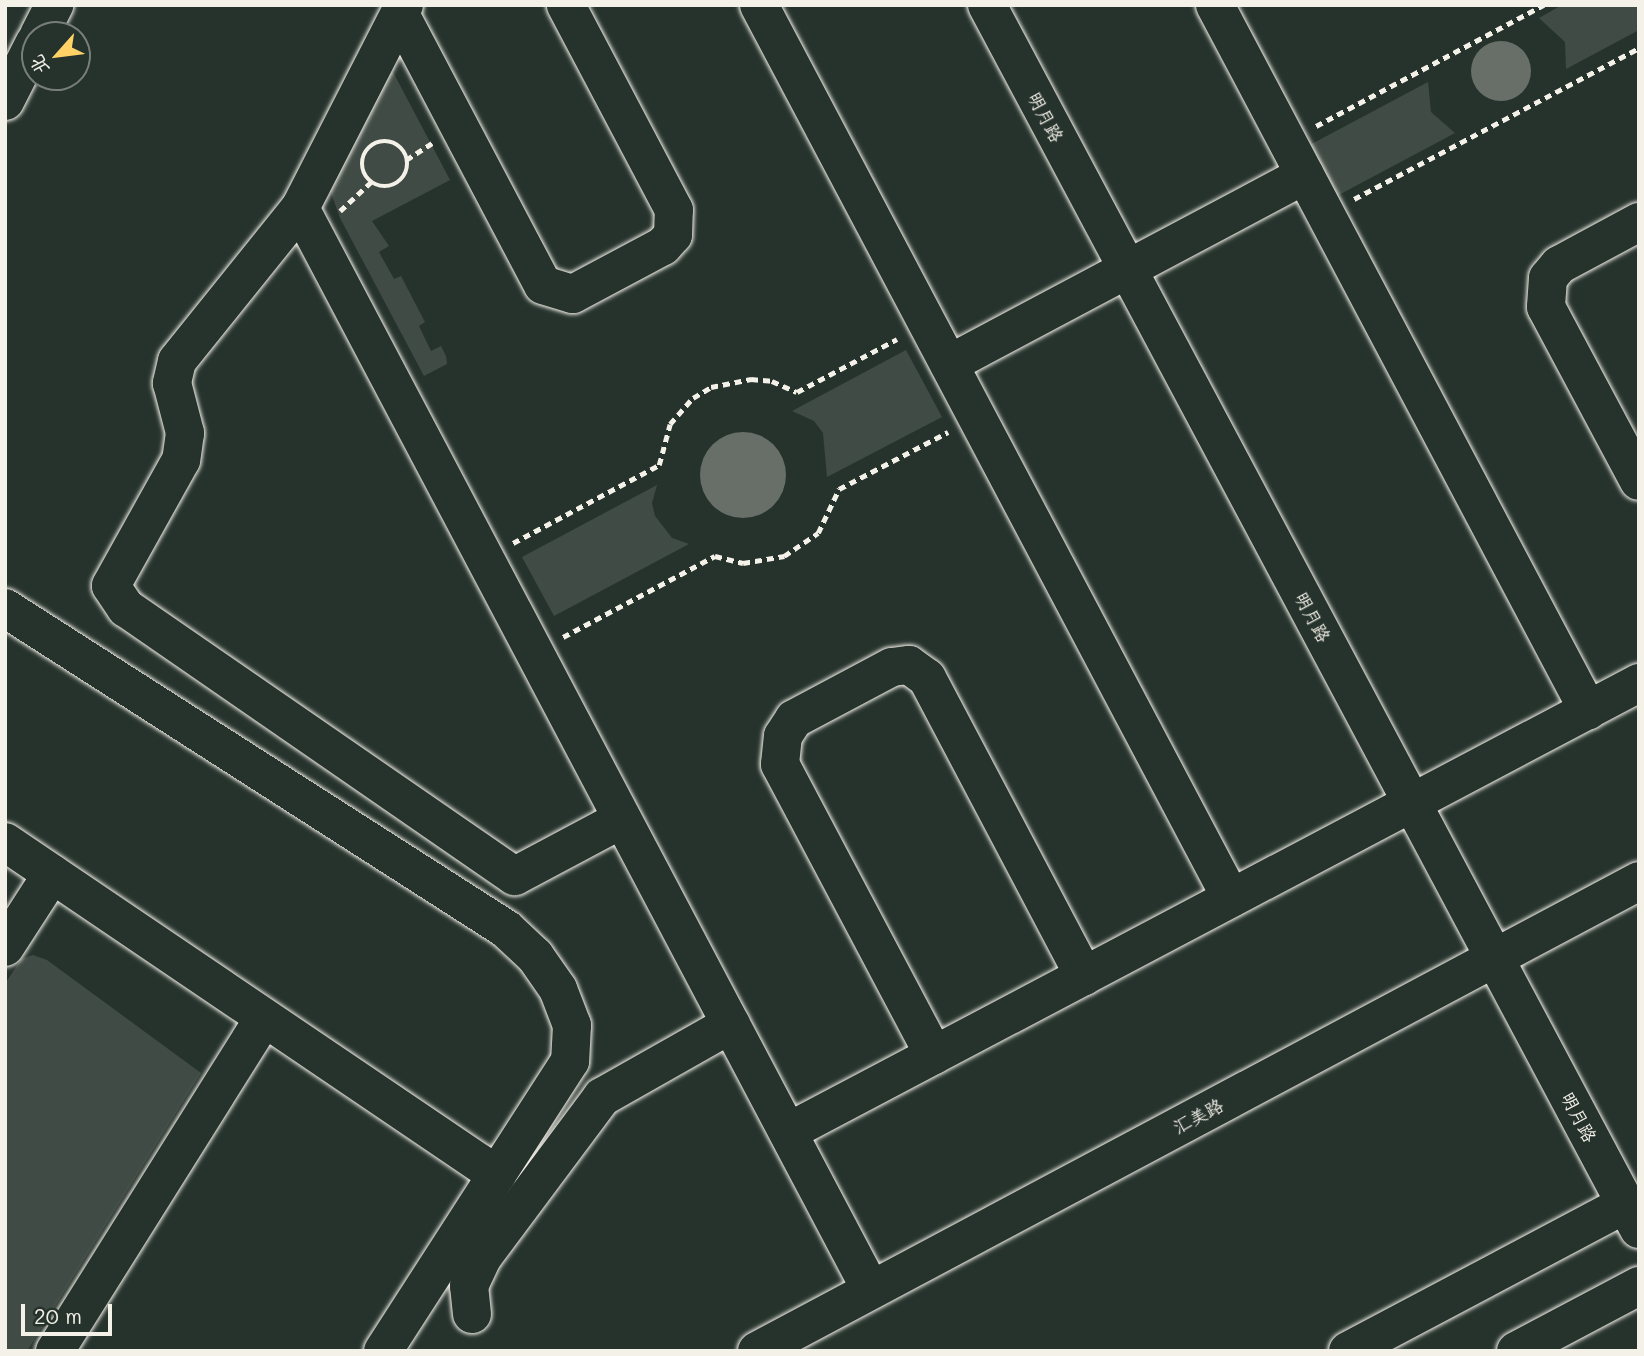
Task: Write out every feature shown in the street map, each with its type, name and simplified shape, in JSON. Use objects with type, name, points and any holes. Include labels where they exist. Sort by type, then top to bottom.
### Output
[{"type":"street","points":[[46,21],[54,5]]},
{"type":"street","points":[[402,10],[543,285],[573,294],[663,246],[673,234],[674,210],[566,5]]},
{"type":"street","points":[[759,5],[1231,898]]},
{"type":"street","name":"明月路","points":[[986,5],[1632,1216]]},
{"type":"street","points":[[1215,5],[1588,710]]},
{"type":"street","points":[[402,10],[300,208],[177,361],[172,383],[185,433],[181,460],[111,586],[126,608],[515,876],[622,819]]},
{"type":"street","points":[[5,102],[21,70]]},
{"type":"street","points":[[949,364],[1305,175]]},
{"type":"street","points":[[300,208],[871,1290]]},
{"type":"street","points":[[1639,222],[1559,265],[1548,278],[1546,307],[1639,481]]},
{"type":"street","points":[[5,608],[506,929],[535,956],[558,989],[572,1025],[570,1061],[383,1351]]},
{"type":"street","points":[[934,1055],[780,764],[783,736],[794,719],[831,699],[892,667],[909,665],[927,678],[1084,976]]},
{"type":"street","points":[[788,1132],[1639,682]]},
{"type":"street","points":[[5,842],[497,1175]]},
{"type":"street","points":[[5,947],[52,874]]},
{"type":"street","name":"汇美路","points":[[757,1351],[1639,880]]},
{"type":"street","points":[[55,1351],[264,1018]]},
{"type":"street","points":[[472,1314],[469,1286],[482,1258],[602,1097],[731,1024]]},
{"type":"street","points":[[1348,1351],[1632,1216]]},
{"type":"street","points":[[1516,1351],[1639,1286]]},
{"type":"path","points":[[1287,141],[1544,5]]},
{"type":"path","points":[[1325,214],[1639,48]]},
{"type":"path","points":[[375,143],[398,145],[405,154],[404,177],[395,184],[376,185],[363,170],[363,155],[375,143]]},
{"type":"path","points":[[484,558],[659,466],[670,424],[693,398],[710,387],[751,379],[772,381],[797,392],[927,323]]},
{"type":"path","points":[[534,652],[715,556],[764,562],[803,547],[831,515],[839,489],[977,417]]},
{"type":"shaded area","points":[[1562,5],[1637,5],[1639,30],[1566,69],[1565,42],[1539,18]]},
{"type":"shaded area","points":[[1495,41],[1507,41],[1523,49],[1529,59],[1529,83],[1523,93],[1507,101],[1495,101],[1479,93],[1471,77],[1471,65],[1479,49]]},
{"type":"shaded area","points":[[393,72],[450,180],[372,221],[389,246],[379,252],[394,279],[401,276],[425,322],[419,326],[431,351],[441,346],[446,356],[447,364],[424,376],[340,218],[329,187],[382,78]]},
{"type":"shaded area","points":[[1428,82],[1431,112],[1455,133],[1333,198],[1306,147]]},
{"type":"shaded area","points":[[906,350],[942,417],[827,477],[823,433],[814,421],[792,411]]},
{"type":"shaded area","points":[[743,432],[767,439],[779,451],[786,475],[779,499],[767,511],[743,518],[719,511],[707,499],[700,475],[707,451],[719,439]]},
{"type":"shaded area","points":[[657,485],[652,503],[655,516],[672,538],[689,544],[554,616],[522,557]]},
{"type":"shaded area","points":[[33,955],[47,960],[201,1073],[27,1351],[5,1351],[5,984],[21,959]]}]
